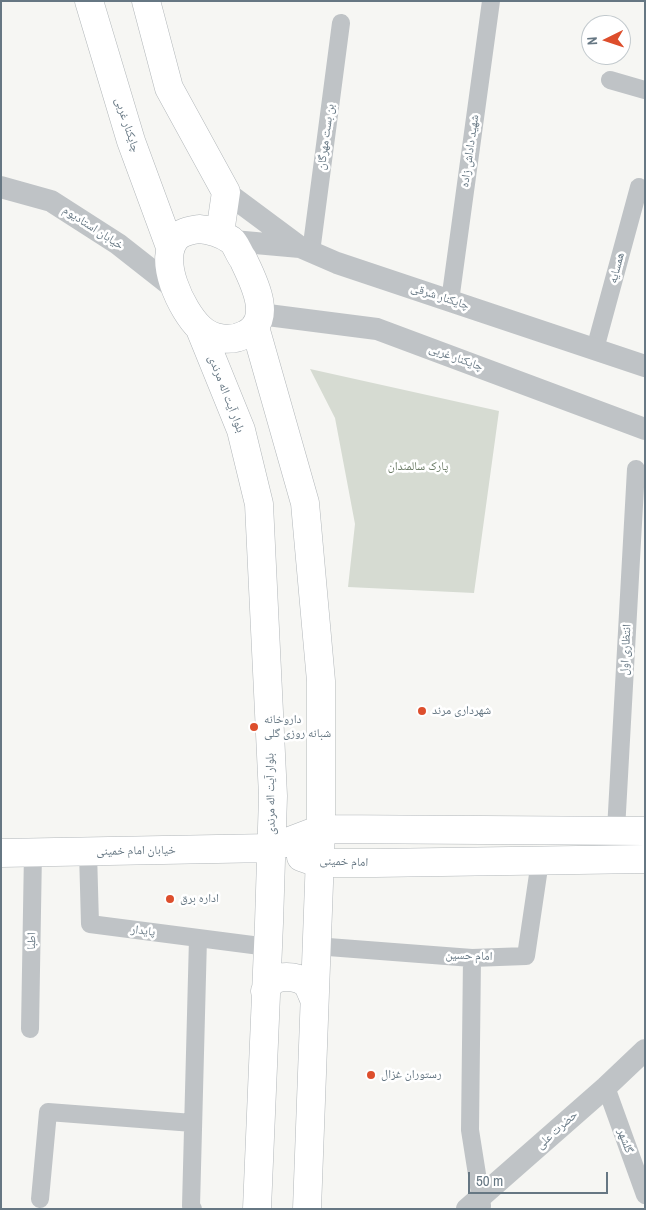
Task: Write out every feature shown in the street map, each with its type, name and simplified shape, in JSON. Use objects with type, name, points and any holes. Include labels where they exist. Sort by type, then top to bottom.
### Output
[{"type":"main road","name":"چایکنار غربی","points":[[89,1],[131,141],[170,247]]},
{"type":"main road","points":[[146,1],[169,88],[226,192],[226,237],[252,278],[259,301],[258,321],[305,503],[321,681],[320,829],[307,1209]]},
{"type":"main road","points":[[226,237],[211,230],[199,229],[178,236],[170,247],[168,263],[174,288],[200,329],[215,338],[232,338],[245,334],[258,321]]},
{"type":"main road","name":"بلوار آیت اله مرندی","points":[[200,329],[242,430],[258,504],[273,796],[257,1209]]},
{"type":"main road","points":[[271,848],[320,829],[645,831]]},
{"type":"main road","name":"خیابان امام خمینی","points":[[1,853],[271,848]]},
{"type":"main road","name":"امام خمینی","points":[[271,848],[318,863],[645,859]]},
{"type":"main road","points":[[265,991],[270,983],[276,979],[286,977],[298,978],[308,985],[314,999]]},
{"type":"street","name":"شهید داداش زاده","points":[[450,301],[490,1]]},
{"type":"street","name":"بن بست مهرگان","points":[[305,249],[341,23]]},
{"type":"street","points":[[610,80],[645,90]]},
{"type":"street","name":"همسایه","points":[[596,349],[639,186]]},
{"type":"street","name":"خیابان استادیوم","points":[[1,187],[51,201],[118,244],[174,288]]},
{"type":"street","points":[[226,192],[305,249]]},
{"type":"street","name":"چایکنار شرقی","points":[[226,237],[305,249],[338,263],[645,366]]},
{"type":"street","name":"چایکنار غربی","points":[[258,321],[377,329],[645,428]]},
{"type":"street","name":"انتظاری اول","points":[[616,830],[636,470]]},
{"type":"street","name":"اطبا","points":[[30,1029],[33,852]]},
{"type":"street","name":"پایدار","points":[[88,852],[90,924],[268,947]]},
{"type":"street","name":"امام حسین","points":[[315,946],[472,958],[526,956],[540,861]]},
{"type":"street","points":[[193,1209],[191,1206],[198,938]]},
{"type":"street","points":[[472,958],[470,1130],[477,1205]]},
{"type":"street","name":"حضرت علی","points":[[477,1205],[645,1050]]},
{"type":"street","name":"گلشهر","points":[[606,1087],[637,1150],[645,1195]]},
{"type":"street","points":[[40,1199],[48,1112],[193,1123]]},
{"type":"green space","name":"پارک سالمندان","points":[[310,369],[499,411],[474,593],[348,587],[355,524],[335,418]]},
{"type":"place","name":"شهرداری مرند","points":[[422,711]]},
{"type":"place","name":"داروخانه شبانه روزی گلی","points":[[254,727]]},
{"type":"place","name":"اداره برق","points":[[170,899]]},
{"type":"place","name":"رستوران غزال","points":[[371,1075]]}]
